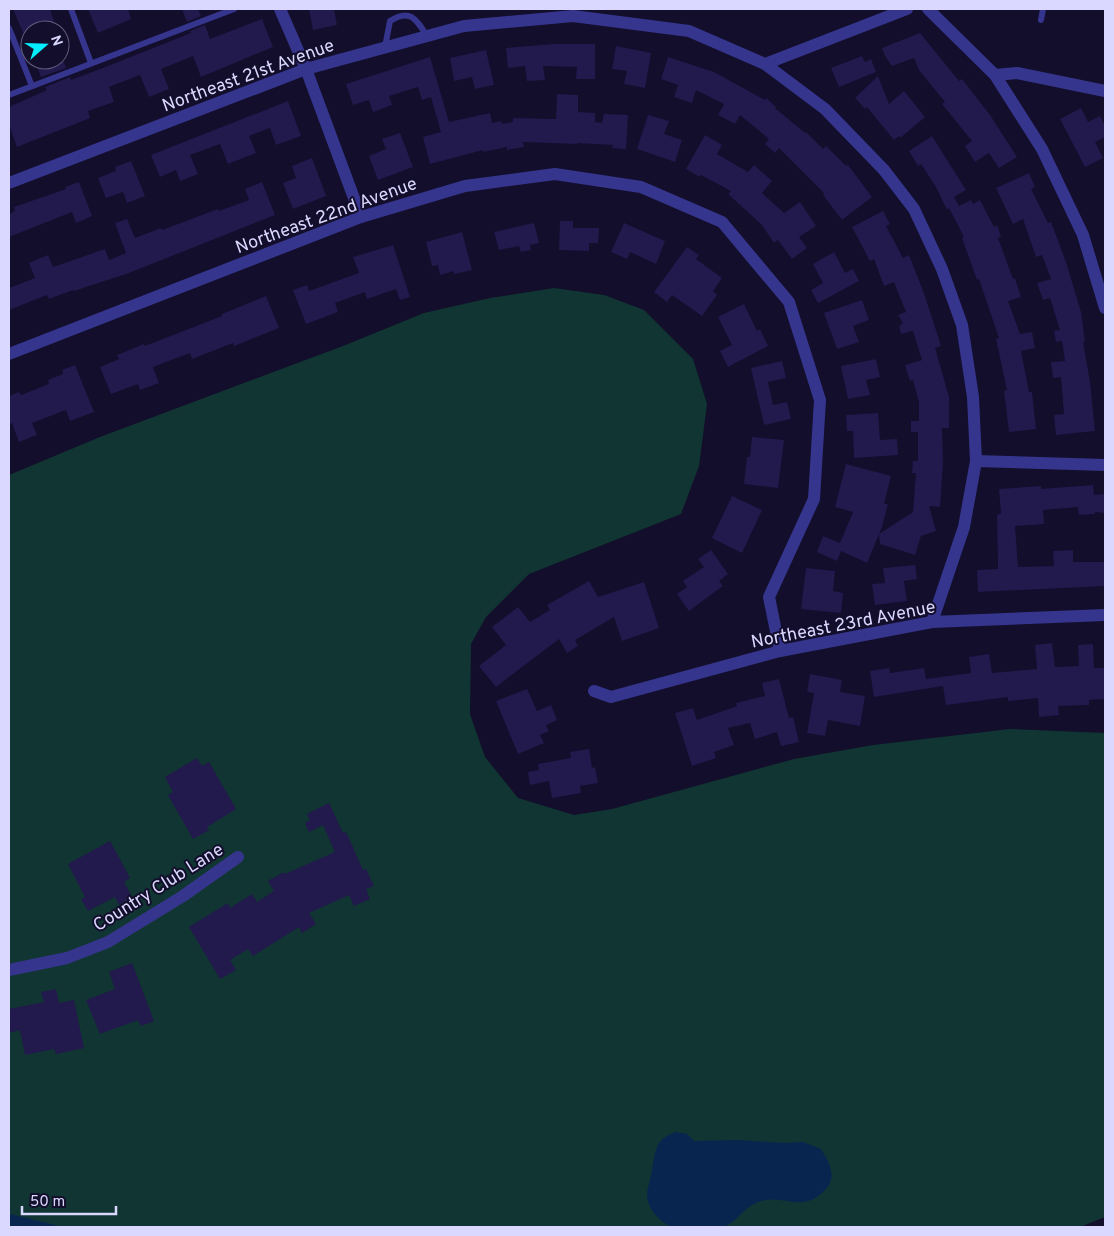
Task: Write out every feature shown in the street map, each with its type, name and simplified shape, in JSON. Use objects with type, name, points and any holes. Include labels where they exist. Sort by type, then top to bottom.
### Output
[{"type":"street","points":[[280,9],[306,69],[361,217]]},
{"type":"street","points":[[765,64],[907,9]]},
{"type":"street","points":[[928,9],[995,74],[1042,148],[1083,234],[1105,308]]},
{"type":"street","name":"Northeast 21st Avenue","points":[[9,184],[306,69],[464,26],[555,13],[690,31],[765,64],[825,110],[884,170],[914,209],[942,269],[962,325],[973,397],[976,461],[964,527],[932,622]]},
{"type":"street","points":[[995,74],[1017,73],[1105,91]]},
{"type":"street","name":"Northeast 22nd Avenue","points":[[9,354],[361,217],[465,186],[556,174],[641,187],[722,222],[789,302],[820,400],[814,499],[769,597],[780,651]]},
{"type":"street","points":[[976,461],[1105,465]]},
{"type":"street","name":"Northeast 23rd Avenue","points":[[594,691],[611,697],[780,651],[932,622],[1105,615]]},
{"type":"street","name":"Country Club Lane","points":[[9,970],[67,958],[108,942],[183,896],[238,857]]},
{"type":"lane","points":[[70,9],[91,63]]},
{"type":"lane","points":[[9,95],[234,9]]},
{"type":"lane","points":[[1041,20],[1043,9]]},
{"type":"lane","points":[[385,48],[390,21],[398,16],[406,14],[414,18],[427,36]]},
{"type":"lane","points":[[9,28],[32,86]]},
{"type":"green space","points":[[554,288],[604,295],[644,310],[693,359],[707,404],[699,466],[681,514],[529,574],[486,617],[471,644],[470,714],[485,757],[518,798],[574,815],[612,809],[794,759],[873,745],[1010,729],[1105,733],[1105,1217],[1080,1227],[9,1227],[9,475],[100,437],[343,346],[424,313],[490,298]]},
{"type":"water","points":[[676,1132],[687,1134],[694,1141],[803,1142],[821,1149],[831,1170],[831,1180],[825,1190],[807,1201],[764,1200],[754,1204],[732,1223],[723,1227],[673,1227],[663,1222],[651,1209],[647,1193],[657,1146],[664,1138]]},
{"type":"water","points":[[10,1214],[55,1225],[57,1227],[9,1227]]},
{"type":"building","points":[[13,9],[50,9],[53,20],[20,20],[20,25]]},
{"type":"building","points":[[88,9],[128,9],[131,19],[98,33]]},
{"type":"building","points":[[182,9],[198,9],[201,16],[187,22]]},
{"type":"building","points":[[309,9],[334,9],[337,25],[313,30]]},
{"type":"building","points":[[262,19],[273,47],[201,77],[193,56],[161,69],[169,89],[149,97],[140,75],[109,87],[114,102],[88,111],[90,118],[17,147],[9,125],[9,107],[47,90],[45,87],[70,77],[71,80],[108,66],[191,33],[190,31],[205,25],[210,39]]},
{"type":"building","points":[[920,33],[959,81],[962,79],[990,115],[1017,157],[999,168],[989,153],[975,162],[965,146],[972,141],[942,104],[945,102],[919,70],[914,58],[892,66],[882,48]]},
{"type":"building","points":[[553,44],[595,44],[595,79],[576,79],[577,67],[543,66],[545,80],[527,81],[525,66],[508,68],[506,48]]},
{"type":"building","points":[[616,46],[651,53],[645,88],[624,84],[627,71],[612,69]]},
{"type":"building","points":[[486,50],[494,85],[475,89],[472,77],[454,81],[450,58]]},
{"type":"building","points":[[862,56],[865,62],[871,59],[876,72],[839,87],[831,68]]},
{"type":"building","points":[[430,57],[449,122],[490,113],[492,123],[501,121],[502,124],[513,122],[513,118],[556,119],[557,94],[578,95],[578,112],[595,113],[595,122],[602,123],[604,114],[628,115],[626,149],[612,148],[613,145],[523,142],[524,147],[507,150],[507,147],[483,152],[483,150],[430,164],[423,137],[441,132],[431,97],[422,100],[418,87],[389,96],[392,105],[373,112],[369,100],[353,105],[346,84]]},
{"type":"building","points":[[668,57],[714,72],[765,100],[766,98],[823,149],[826,146],[846,166],[848,165],[872,197],[842,220],[823,195],[824,193],[779,148],[775,153],[765,144],[769,139],[740,115],[735,124],[718,115],[724,104],[696,90],[692,103],[674,97],[678,85],[661,79]]},
{"type":"building","points":[[38,70],[60,70],[41,77]]},
{"type":"building","points":[[878,76],[889,104],[904,91],[925,117],[900,138],[899,136],[894,140],[867,107],[865,109],[855,98]]},
{"type":"building","points":[[288,101],[301,136],[276,145],[270,128],[249,136],[256,153],[228,164],[220,144],[190,155],[198,174],[180,181],[176,170],[160,177],[151,155]]},
{"type":"building","points":[[1081,108],[1088,122],[1100,116],[1105,126],[1105,137],[1095,142],[1103,158],[1085,167],[1060,119]]},
{"type":"building","points":[[648,115],[669,121],[664,134],[682,140],[675,162],[637,149]]},
{"type":"building","points":[[400,133],[413,167],[378,180],[369,156],[386,149],[382,139]]},
{"type":"building","points":[[705,135],[722,145],[717,154],[748,172],[754,165],[772,181],[762,193],[784,213],[800,202],[816,226],[799,237],[807,248],[792,259],[778,240],[774,243],[762,225],[728,194],[731,191],[686,169]]},
{"type":"building","points":[[932,136],[966,190],[954,197],[959,206],[971,200],[973,204],[980,200],[994,227],[997,225],[1001,237],[998,238],[1021,297],[1008,301],[1020,334],[1032,332],[1035,348],[1021,351],[1029,392],[1032,392],[1036,429],[1009,432],[1004,391],[1007,390],[996,339],[999,338],[979,279],[977,280],[962,238],[964,237],[949,208],[947,210],[936,187],[921,164],[918,166],[909,151]]},
{"type":"building","points":[[312,158],[326,196],[293,209],[283,183],[296,178],[292,166]]},
{"type":"building","points":[[131,161],[145,196],[127,203],[123,192],[106,198],[98,178],[116,171],[115,167]]},
{"type":"building","points":[[1029,173],[1035,187],[1031,189],[1048,223],[1051,222],[1066,262],[1081,312],[1085,342],[1083,342],[1090,382],[1095,431],[1056,435],[1054,415],[1064,414],[1061,377],[1053,378],[1051,362],[1065,361],[1062,341],[1056,342],[1054,331],[1060,330],[1050,298],[1043,300],[1037,283],[1051,279],[1042,255],[1036,257],[1023,219],[1013,224],[996,188]]},
{"type":"building","points":[[79,182],[92,216],[76,223],[72,212],[9,237],[9,214],[15,211],[14,207],[66,189],[65,187]]},
{"type":"building","points":[[262,182],[275,215],[129,273],[49,299],[47,295],[9,310],[9,288],[35,278],[29,263],[48,255],[53,267],[105,249],[109,260],[126,253],[115,223],[127,219],[135,238],[249,200],[245,189]]},
{"type":"building","points":[[883,211],[890,224],[886,226],[903,258],[909,255],[925,296],[941,346],[935,348],[949,397],[949,428],[942,428],[943,463],[940,507],[929,506],[936,531],[921,536],[915,555],[880,544],[879,534],[913,512],[916,473],[912,473],[913,461],[918,461],[918,432],[911,432],[911,421],[919,421],[919,402],[913,380],[910,381],[905,365],[922,360],[913,331],[901,334],[899,326],[903,323],[898,315],[906,312],[894,282],[884,286],[874,259],[870,261],[852,227]]},
{"type":"building","points":[[560,221],[573,221],[573,228],[599,228],[598,243],[589,243],[589,251],[559,250]]},
{"type":"building","points":[[534,223],[539,243],[530,245],[531,250],[521,252],[519,246],[499,250],[494,232]]},
{"type":"building","points":[[624,223],[665,241],[656,264],[630,252],[627,259],[611,252]]},
{"type":"building","points":[[462,232],[472,270],[454,274],[454,271],[440,275],[438,265],[432,266],[426,242]]},
{"type":"building","points":[[393,245],[410,297],[400,300],[396,289],[367,299],[365,292],[335,303],[338,312],[306,324],[293,290],[307,285],[309,291],[359,273],[353,257]]},
{"type":"building","points":[[687,247],[699,255],[696,259],[722,278],[713,291],[717,295],[702,316],[672,295],[667,302],[654,292]]},
{"type":"building","points":[[834,252],[845,273],[853,269],[859,281],[818,303],[811,290],[823,283],[813,264]]},
{"type":"building","points":[[266,296],[279,328],[234,346],[233,343],[192,359],[190,353],[153,367],[159,383],[140,390],[138,384],[111,394],[100,367],[119,359],[117,355],[222,316],[222,314]]},
{"type":"building","points":[[862,300],[869,320],[853,326],[859,342],[837,349],[824,313]]},
{"type":"building","points":[[744,304],[757,331],[760,329],[768,346],[728,367],[720,351],[732,345],[718,317]]},
{"type":"building","points":[[876,359],[880,377],[866,380],[870,395],[848,399],[841,366]]},
{"type":"building","points":[[782,361],[786,378],[768,382],[773,405],[787,402],[791,419],[764,425],[751,368]]},
{"type":"building","points":[[75,365],[94,412],[70,421],[66,410],[32,423],[37,435],[19,442],[12,423],[9,424],[9,396],[19,392],[21,395],[49,384],[48,380],[63,374],[62,370]]},
{"type":"building","points":[[878,413],[880,440],[897,439],[898,455],[854,458],[853,431],[847,431],[846,415]]},
{"type":"building","points":[[752,437],[784,440],[778,488],[744,484],[747,457],[750,457]]},
{"type":"building","points":[[846,464],[891,476],[884,504],[888,504],[882,527],[867,563],[841,551],[837,561],[817,552],[823,536],[840,543],[853,512],[835,507]]},
{"type":"building","points":[[1093,485],[1094,495],[1105,494],[1105,513],[1095,512],[1095,514],[1079,515],[1078,507],[1043,510],[1044,524],[1015,526],[1018,567],[1054,566],[1053,551],[1073,550],[1073,562],[1105,562],[1105,586],[978,592],[977,570],[998,569],[997,515],[1001,514],[999,489],[1041,486],[1041,489]]},
{"type":"building","points":[[732,496],[762,510],[742,553],[712,538]]},
{"type":"building","points":[[711,550],[728,574],[719,581],[723,586],[689,611],[677,594],[687,587],[683,581],[704,567],[698,559]]},
{"type":"building","points":[[915,565],[917,579],[904,581],[907,601],[875,605],[872,584],[885,583],[883,568]]},
{"type":"building","points":[[806,568],[835,571],[833,591],[843,593],[841,613],[801,609]]},
{"type":"building","points":[[589,581],[598,597],[644,582],[659,628],[622,641],[614,617],[575,640],[578,646],[567,653],[559,639],[496,687],[479,666],[506,645],[492,627],[518,607],[530,622],[550,610],[547,605]]},
{"type":"building","points":[[1052,643],[1055,667],[1079,666],[1078,645],[1093,644],[1094,668],[1105,668],[1105,699],[1089,700],[1089,705],[1058,706],[1059,715],[1039,717],[1038,698],[1008,701],[1008,697],[946,705],[943,686],[874,697],[870,671],[889,668],[890,673],[924,668],[926,679],[971,673],[969,657],[989,654],[992,673],[1037,669],[1035,645]]},
{"type":"building","points":[[810,674],[842,680],[840,692],[865,696],[860,726],[828,720],[825,736],[807,733],[814,693],[807,692]]},
{"type":"building","points":[[779,679],[789,718],[793,717],[799,742],[781,746],[777,732],[755,739],[750,723],[728,728],[734,745],[714,752],[716,758],[692,766],[675,713],[693,708],[697,720],[737,706],[736,703],[765,696],[762,683]]},
{"type":"building","points":[[527,689],[537,711],[551,705],[557,720],[546,725],[549,731],[540,735],[544,743],[518,754],[496,701]]},
{"type":"building","points":[[589,749],[592,768],[595,767],[598,783],[580,786],[581,793],[552,798],[549,781],[530,785],[528,772],[539,770],[538,764],[571,758],[570,752]]},
{"type":"building","points":[[197,758],[202,766],[209,762],[236,809],[207,827],[209,830],[193,839],[168,795],[173,792],[165,777]]},
{"type":"building","points":[[329,803],[343,833],[346,832],[363,870],[366,869],[374,886],[366,889],[370,899],[354,906],[349,895],[309,913],[316,924],[302,933],[299,927],[253,956],[248,949],[230,960],[236,970],[220,979],[189,927],[228,903],[230,908],[252,894],[257,902],[274,891],[268,881],[284,872],[285,874],[335,852],[323,825],[309,832],[305,823],[310,820],[307,814]]},
{"type":"building","points":[[110,841],[130,878],[124,882],[132,897],[119,905],[115,897],[88,911],[81,899],[85,897],[68,864]]},
{"type":"building","points":[[132,963],[154,1021],[141,1026],[138,1020],[100,1034],[86,1000],[115,989],[109,972]]},
{"type":"building","points":[[56,989],[59,1003],[74,1000],[84,1048],[56,1054],[54,1049],[25,1055],[20,1030],[9,1033],[9,1009],[44,1002],[41,992]]}]
